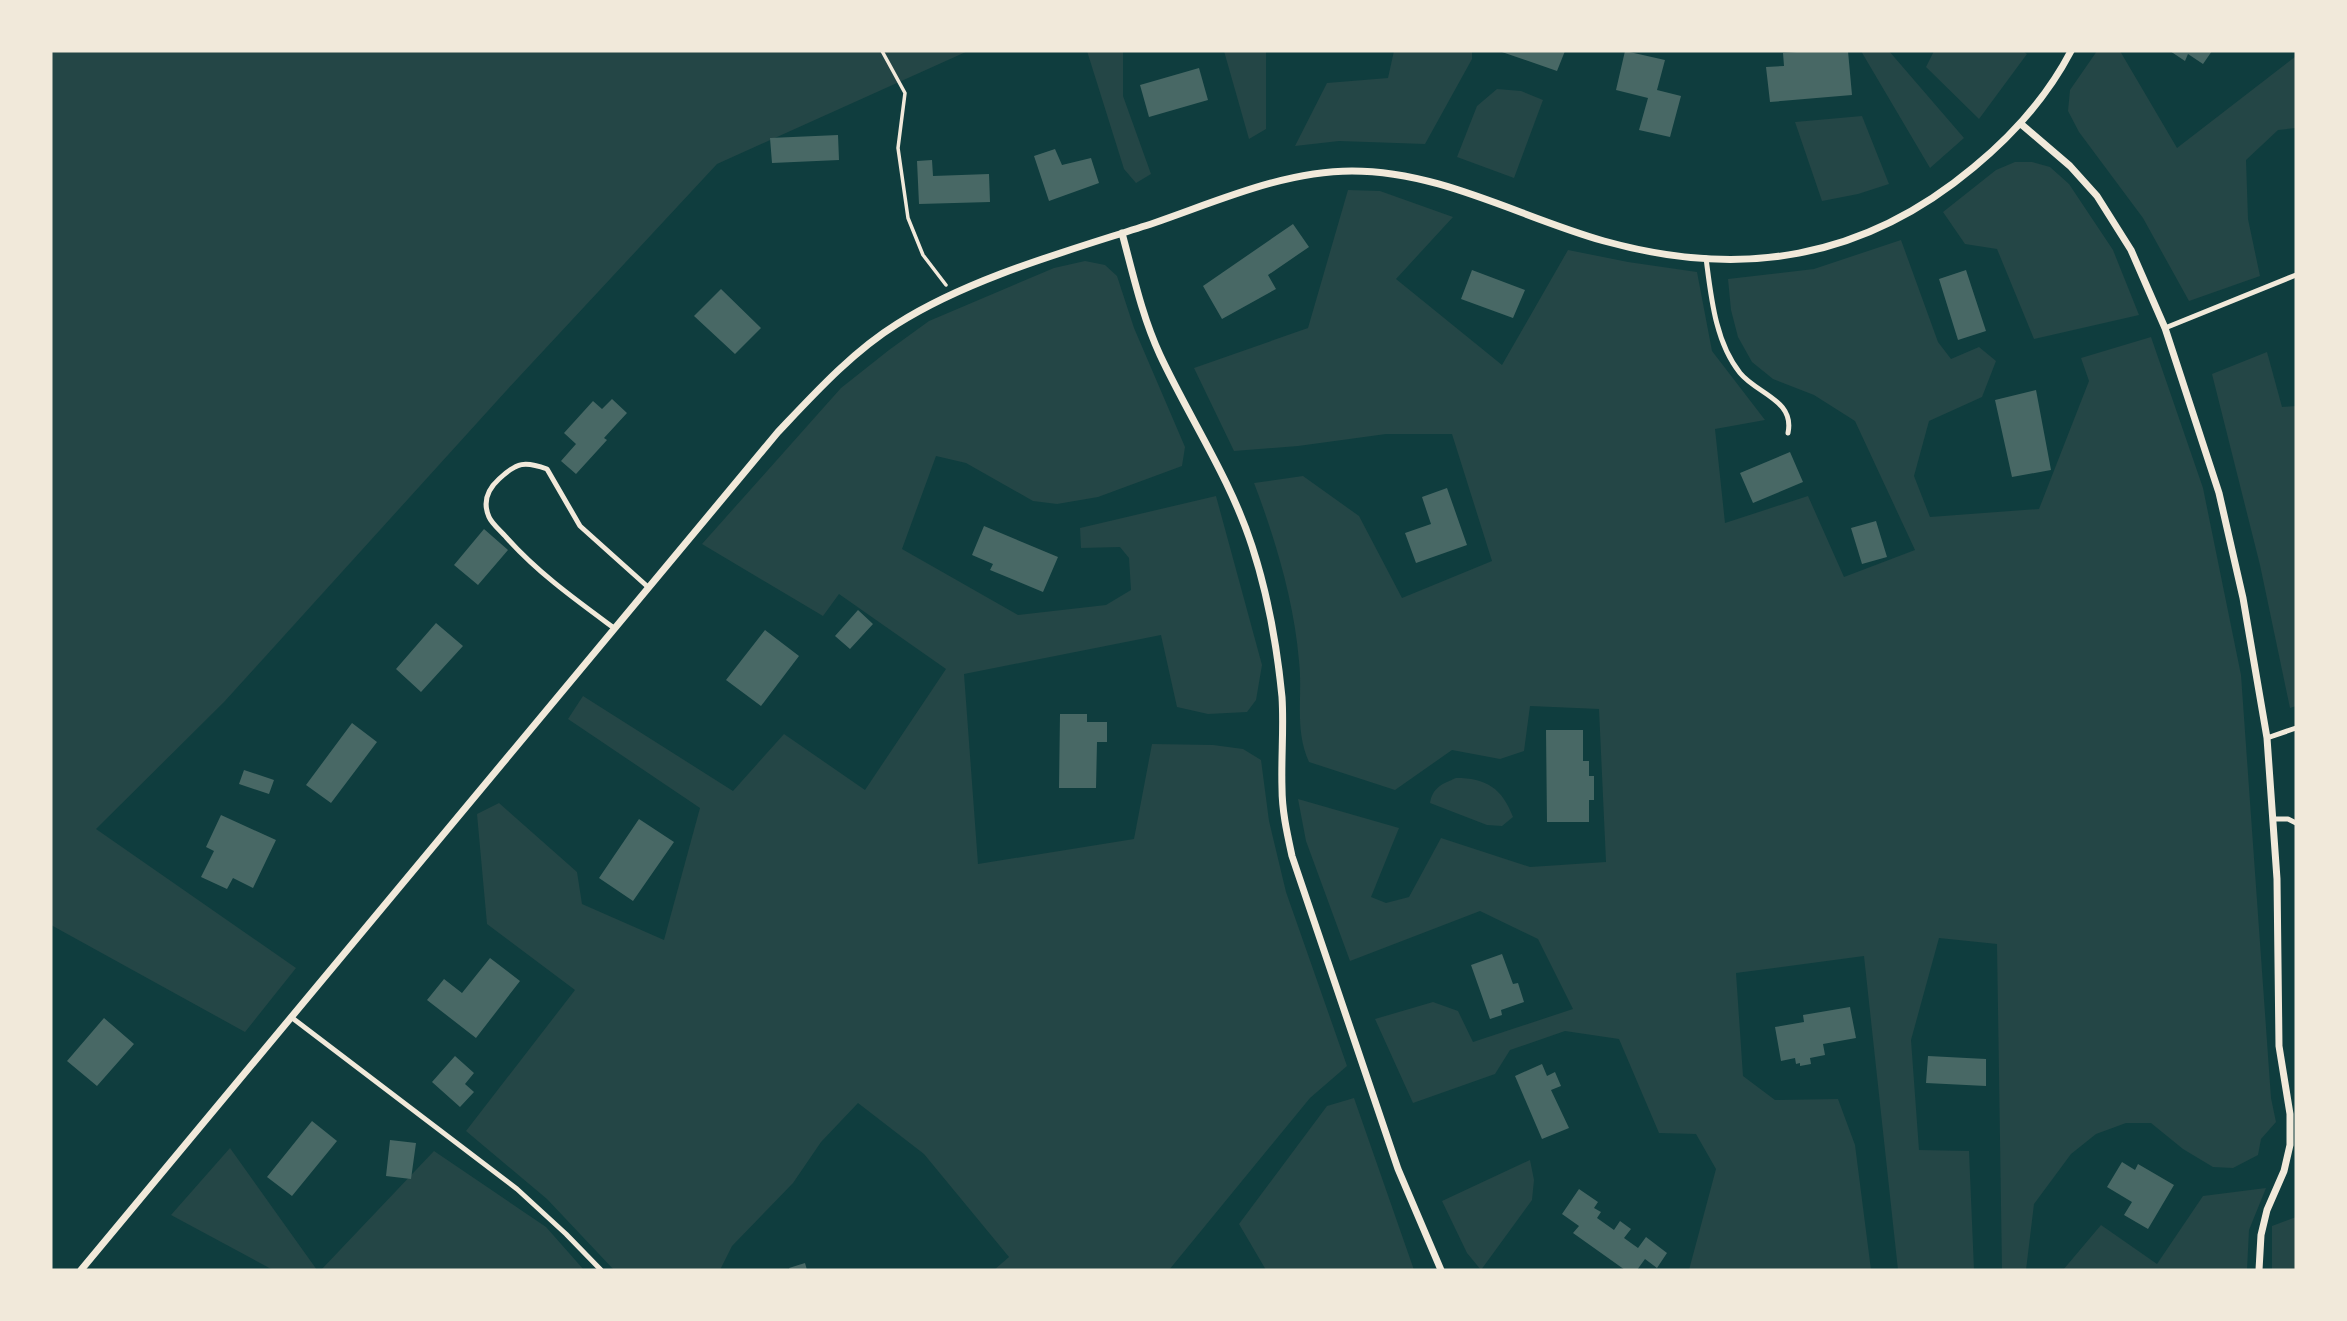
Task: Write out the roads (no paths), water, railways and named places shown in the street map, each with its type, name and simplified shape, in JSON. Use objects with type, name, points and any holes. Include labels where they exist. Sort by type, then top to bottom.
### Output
[{"type":"street","points":[[81,1270],[778,432],[821,388],[896,324],[953,295],[1012,271],[1282,180],[1311,174],[1385,172],[1436,182],[1602,240],[1651,252],[1706,258],[1779,257],[1843,243],[1882,228],[1919,208],[1953,185],[2002,144],[2044,96],[2071,51]]},
{"type":"street","points":[[2021,124],[2070,166],[2109,213],[2131,250],[2165,328],[2219,493],[2243,598],[2267,738],[2277,878],[2279,1046],[2293,1146],[2267,1210],[2261,1235],[2259,1270]]},
{"type":"street","points":[[1122,233],[1143,313],[1160,355],[1234,499],[1252,545],[1275,644],[1283,722],[1282,789],[1292,856],[1398,1169],[1441,1270]]},
{"type":"lane","points":[[1706,258],[1711,297],[1723,342],[1731,360],[1742,376],[1781,404],[1787,414],[1787,433]]},
{"type":"lane","points":[[2165,328],[2296,275]]},
{"type":"lane","points":[[614,628],[554,584],[505,537],[489,518],[485,503],[489,488],[510,468],[529,462],[547,469],[580,526],[648,587]]},
{"type":"lane","points":[[2267,738],[2296,728]]},
{"type":"lane","points":[[2274,819],[2288,819],[2296,823]]},
{"type":"lane","points":[[291,1017],[517,1189],[601,1270]]}]
